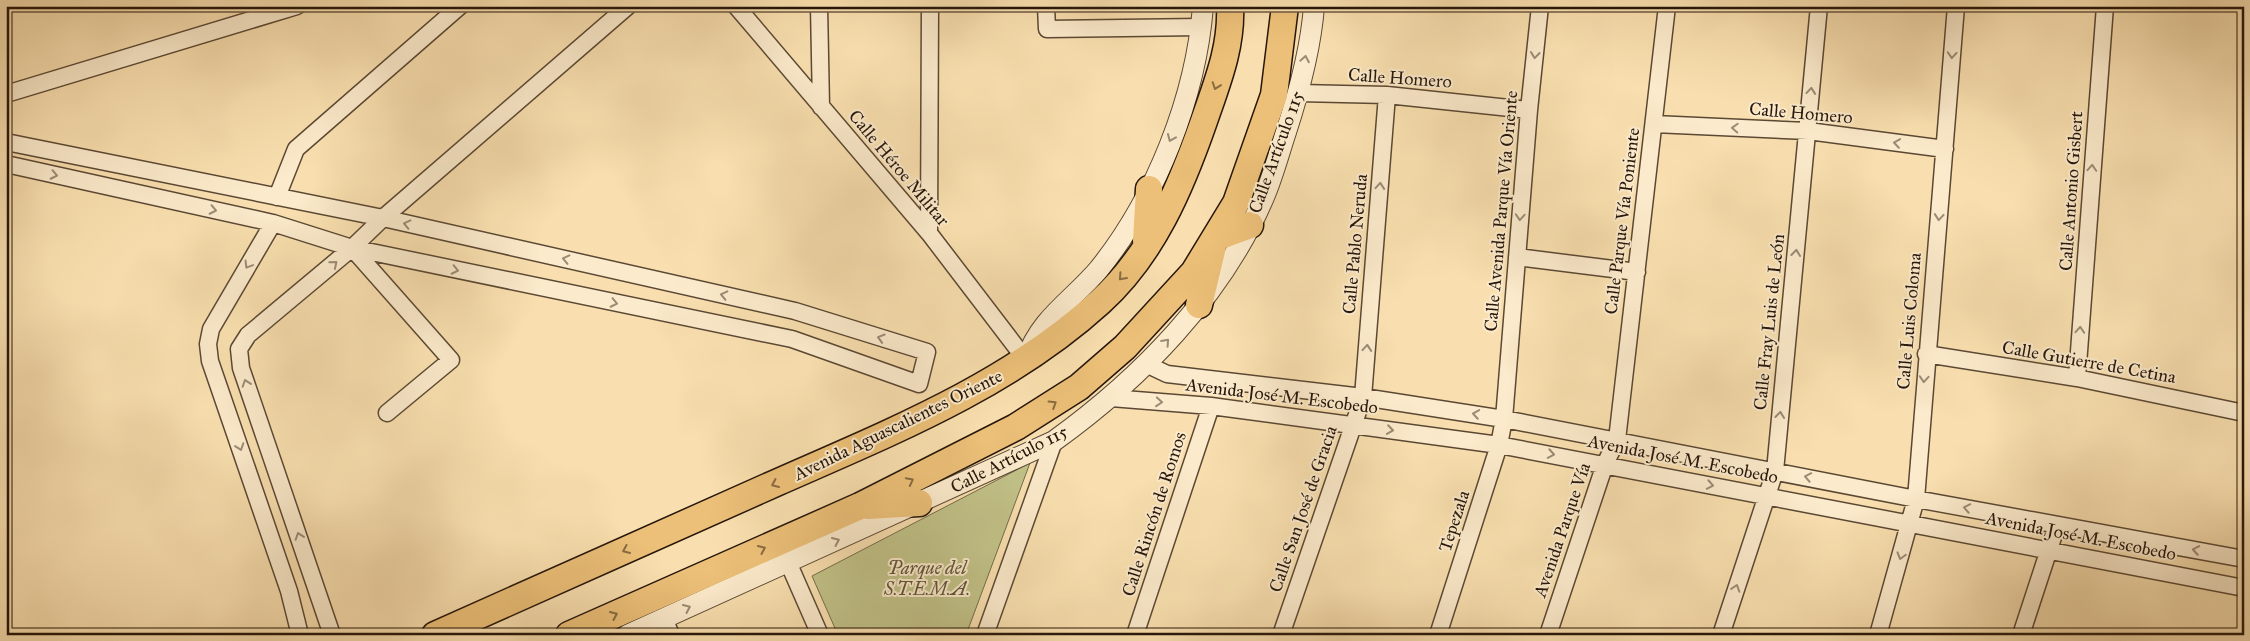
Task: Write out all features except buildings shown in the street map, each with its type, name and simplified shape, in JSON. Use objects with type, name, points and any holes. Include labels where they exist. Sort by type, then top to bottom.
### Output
[{"type":"main road","points":[[569,635],[860,506],[1016,427],[1079,387],[1125,347],[1194,272],[1236,203],[1274,95],[1285,6]]},
{"type":"main road","name":"Avenida Aguascalientes Oriente","points":[[435,635],[897,429],[1016,367],[1101,301],[1146,251],[1188,168],[1227,56],[1226,12]]},
{"type":"main road","points":[[1146,251],[1149,189]]},
{"type":"main road","points":[[1216,238],[1250,225]]},
{"type":"main road","points":[[1199,305],[1216,238]]},
{"type":"main road","points":[[860,506],[919,503]]},
{"type":"street","points":[[6,94],[297,6]]},
{"type":"street","points":[[277,197],[296,149],[460,6]]},
{"type":"street","points":[[332,635],[241,368],[239,349],[248,335],[352,248],[383,218],[628,6]]},
{"type":"street","name":"Calle Héroe Militar","points":[[736,6],[929,232],[1026,360]]},
{"type":"street","points":[[819,6],[821,107]]},
{"type":"street","points":[[929,232],[930,6]]},
{"type":"street","points":[[1046,6],[1047,29],[1201,27]]},
{"type":"street","points":[[1026,360],[1032,342],[1051,316],[1098,270],[1113,249],[1149,189],[1186,101],[1201,27],[1203,6]]},
{"type":"street","name":"Calle Artículo 115","points":[[627,635],[668,626],[788,562],[1054,441],[1111,398],[1146,364],[1199,305],[1221,274],[1250,225],[1264,196],[1299,93],[1314,6]]},
{"type":"street","name":"Calle Avenida Parque Vía Oriente","points":[[1504,419],[1529,110],[1540,6]]},
{"type":"street","name":"Calle Parque Vía Poniente","points":[[1617,440],[1667,6]]},
{"type":"street","name":"Calle Fray Luis de León","points":[[1721,635],[1775,471],[1819,6]]},
{"type":"street","name":"Calle Luis Coloma","points":[[1878,635],[1916,499],[1926,354],[1956,6]]},
{"type":"street","name":"Calle Antonio Gisbert","points":[[2076,378],[2105,6]]},
{"type":"street","name":"Calle Homero","points":[[1299,93],[1387,95],[1529,110]]},
{"type":"street","name":"Calle Pablo Neruda","points":[[1363,397],[1387,95]]},
{"type":"street","name":"Calle Homero","points":[[1654,124],[1808,131],[1945,149]]},
{"type":"street","points":[[6,142],[383,218],[796,311],[927,352],[919,384],[792,339],[352,248],[273,223],[6,164]]},
{"type":"street","points":[[273,223],[211,329],[208,344],[210,361],[290,591],[300,635]]},
{"type":"street","points":[[352,248],[451,360],[387,413]]},
{"type":"street","points":[[1517,257],[1637,272]]},
{"type":"street","points":[[792,339],[796,311]]},
{"type":"street","name":"Calle Gutierre de Cetina","points":[[1926,354],[2076,378],[2244,413]]},
{"type":"street","name":"Avenida José M. Escobedo","points":[[1146,364],[1167,374],[1363,397],[1504,419],[1916,499],[2244,559]]},
{"type":"street","name":"Calle San José de Gracia","points":[[1281,635],[1363,397]]},
{"type":"street","name":"Avenida José M. Escobedo","points":[[1111,398],[1211,406],[1499,445],[2244,588]]},
{"type":"street","name":"Calle Rincón de Romos","points":[[1135,635],[1211,406]]},
{"type":"street","name":"Tepezala","points":[[1438,635],[1499,445],[1504,419]]},
{"type":"street","name":"Avenida Parque Vía","points":[[1548,635],[1605,464],[1617,440]]},
{"type":"street","points":[[985,635],[1054,441]]},
{"type":"street","points":[[2022,635],[2057,525]]},
{"type":"street","points":[[788,562],[820,635]]},
{"type":"green space","name":"Parque del S.T.E.M.A.","points":[[1030,463],[966,635],[838,635],[812,576]]}]
